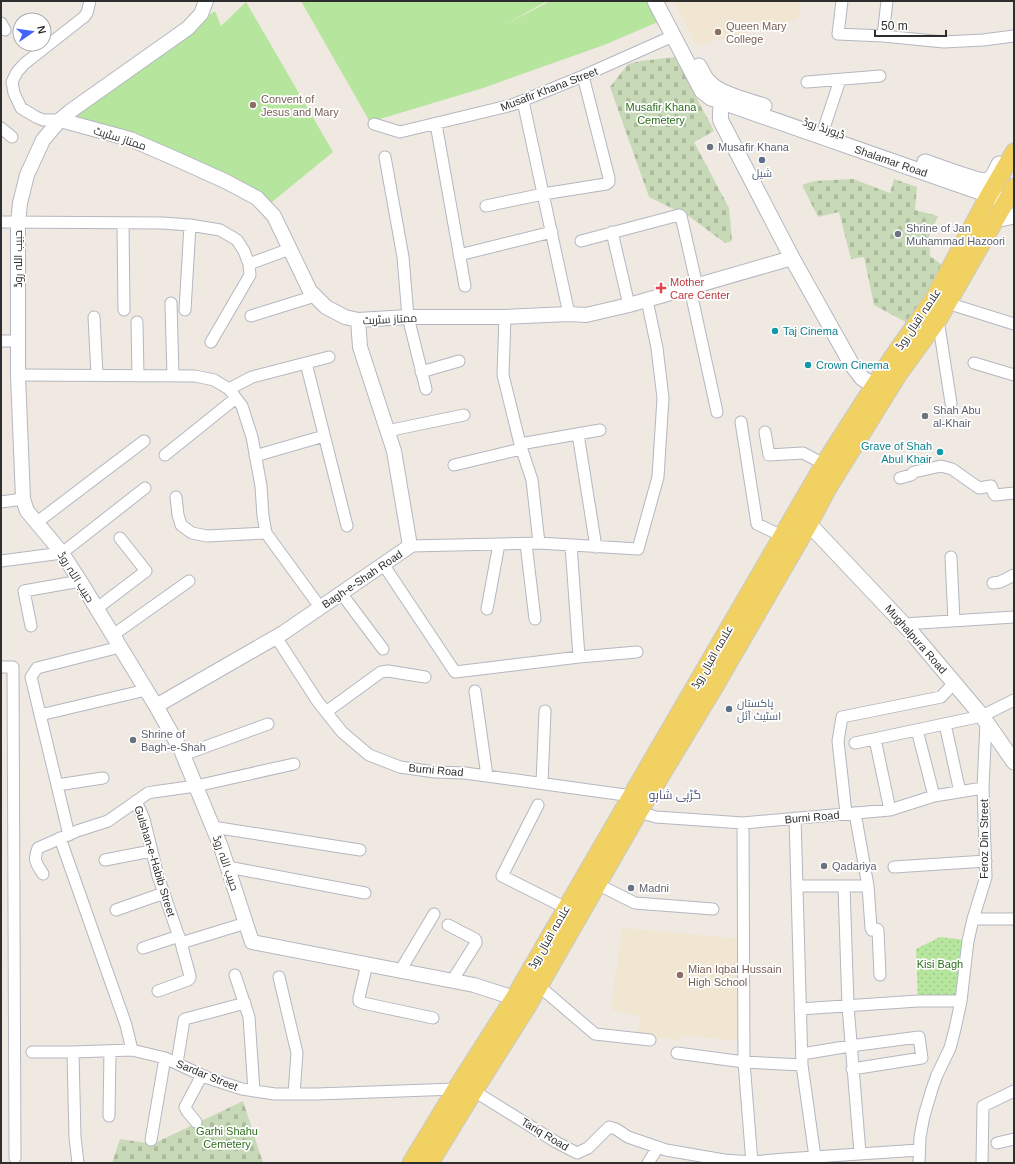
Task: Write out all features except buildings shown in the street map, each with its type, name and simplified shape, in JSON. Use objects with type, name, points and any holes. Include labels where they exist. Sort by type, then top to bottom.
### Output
[{"type":"main road","points":[[655,1],[673,36]]},
{"type":"main road","name":"ڈیورنڈ روڈ","points":[[665,1],[707,81],[724,98],[824,128],[984,181],[994,175],[1007,150],[1014,146]]},
{"type":"main road","name":"Shalamar Road","points":[[673,36],[702,91],[711,98],[724,98],[1012,195]]},
{"type":"main road","points":[[724,98],[720,114],[721,121],[792,258],[852,365],[862,378],[880,390]]},
{"type":"main road","name":"علامہ اقبال روڈ","points":[[411,1163],[456,1089],[521,1002],[539,986],[639,812],[809,524],[880,390],[892,358],[934,298],[992,189],[1014,152]]},
{"type":"main road","name":"علامہ اقبال روڈ","points":[[430,1163],[474,1091],[521,1002],[566,908],[824,464],[880,390],[898,375],[938,320],[995,220],[1012,195]]},
{"type":"main road","points":[[995,220],[1014,216]]},
{"type":"main road","name":"Mughalpura Road","points":[[809,524],[904,624],[984,719],[1014,762]]},
{"type":"main road","points":[[692,690],[707,699]]},
{"type":"street","points":[[60,120],[43,120],[21,108],[14,93],[12,82],[17,72],[24,64],[84,17],[87,13],[90,1]]},
{"type":"street","name":"حبیب اللہ روڈ","points":[[206,1],[201,14],[188,28],[60,120],[43,140],[27,175],[20,203],[18,223],[18,375],[23,499],[27,511],[62,553],[80,581],[156,706],[183,755],[221,847],[252,942],[474,985],[521,1002]]},
{"type":"street","points":[[842,1],[838,34],[883,36],[944,42],[983,40],[1014,36]]},
{"type":"street","points":[[883,36],[887,1]]},
{"type":"street","name":"Musafir Khana Street","points":[[374,124],[400,132],[512,105],[583,76],[673,36]]},
{"type":"street","points":[[486,206],[543,194],[606,184],[609,182],[583,76]]},
{"type":"street","points":[[807,82],[880,76]]},
{"type":"street","points":[[824,128],[840,80]]},
{"type":"street","points":[[523,101],[570,314]]},
{"type":"street","name":"ممتاز سٹریٹ","points":[[60,120],[130,139],[200,169],[257,198],[274,216],[310,291],[326,307],[345,317],[358,320],[408,317],[586,315],[629,305],[792,258]]},
{"type":"street","points":[[436,124],[465,286]]},
{"type":"street","points":[[1,128],[12,137]]},
{"type":"street","points":[[385,158],[403,257],[408,317],[426,389]]},
{"type":"street","points":[[581,241],[676,215],[681,216],[717,412]]},
{"type":"street","points":[[1,222],[162,223],[190,225],[220,230],[237,240],[244,251],[249,264],[250,275],[211,342]]},
{"type":"street","points":[[123,223],[124,310]]},
{"type":"street","points":[[185,310],[190,225]]},
{"type":"street","points":[[459,255],[552,232]]},
{"type":"street","points":[[612,232],[629,305]]},
{"type":"street","points":[[249,264],[290,249]]},
{"type":"street","points":[[251,316],[315,296]]},
{"type":"street","points":[[410,546],[539,543],[638,549],[658,477],[663,398],[657,348],[646,300]]},
{"type":"street","points":[[171,302],[173,376]]},
{"type":"street","points":[[947,303],[1014,324]]},
{"type":"street","points":[[94,317],[97,375]]},
{"type":"street","points":[[505,317],[503,375],[521,446],[532,480],[539,543]]},
{"type":"street","name":"Bagh-e-Shah Road","points":[[156,706],[276,637],[410,546],[394,451],[360,348],[358,320]]},
{"type":"street","points":[[938,320],[951,403]]},
{"type":"street","points":[[137,322],[138,376]]},
{"type":"street","points":[[1,341],[18,341]]},
{"type":"street","points":[[165,455],[252,377],[329,357]]},
{"type":"street","points":[[421,372],[458,361]]},
{"type":"street","points":[[306,363],[347,526]]},
{"type":"street","points":[[974,363],[1014,375]]},
{"type":"street","points":[[18,375],[195,376],[214,380],[232,394],[242,406],[252,437],[261,486],[266,533],[320,608]]},
{"type":"street","points":[[387,431],[464,415]]},
{"type":"street","points":[[741,422],[757,524],[782,536]]},
{"type":"street","points":[[454,465],[521,446],[600,430]]},
{"type":"street","points":[[765,432],[769,456],[804,453],[824,464]]},
{"type":"street","points":[[578,434],[596,546]]},
{"type":"street","points":[[255,456],[324,436]]},
{"type":"street","points":[[36,522],[144,441]]},
{"type":"street","points":[[900,478],[911,475],[914,472],[941,466],[952,469],[979,488],[991,486],[994,494],[1014,493]]},
{"type":"street","points":[[1,561],[62,553],[145,488]]},
{"type":"street","points":[[176,496],[178,515],[181,525],[192,532],[207,536],[266,533]]},
{"type":"street","points":[[1,502],[23,499]]},
{"type":"street","points":[[96,608],[146,571],[120,538]]},
{"type":"street","points":[[487,609],[499,544]]},
{"type":"street","points":[[526,544],[536,619]]},
{"type":"street","points":[[571,545],[579,657]]},
{"type":"street","points":[[951,557],[954,621]]},
{"type":"street","points":[[383,564],[454,672],[579,657],[637,652]]},
{"type":"street","points":[[993,583],[1000,582],[1014,575]]},
{"type":"street","points":[[31,626],[24,590],[80,581]]},
{"type":"street","points":[[132,1050],[126,1026],[64,836],[57,785],[31,677],[37,668],[116,641],[189,581]]},
{"type":"street","points":[[341,593],[383,648]]},
{"type":"street","points":[[904,624],[1014,617]]},
{"type":"street","name":"Burni Road","points":[[276,637],[318,702],[342,732],[369,755],[400,766],[435,772],[465,773],[632,796]]},
{"type":"street","points":[[1,667],[13,667],[15,1158]]},
{"type":"street","points":[[326,712],[381,672],[388,670],[425,677]]},
{"type":"street","points":[[880,976],[878,930],[872,930],[871,928],[868,886],[851,813],[838,741],[842,717],[941,697],[954,683]]},
{"type":"street","points":[[40,715],[146,690]]},
{"type":"street","points":[[475,691],[487,776]]},
{"type":"street","points":[[855,743],[945,724],[984,719],[1014,700]]},
{"type":"street","points":[[542,783],[545,711]]},
{"type":"street","name":"Feroz Din Street","points":[[919,1163],[920,1137],[924,1116],[932,1088],[950,1048],[955,1029],[968,941],[986,877],[983,788],[984,719]]},
{"type":"street","points":[[183,755],[268,724]]},
{"type":"street","points":[[945,724],[960,792]]},
{"type":"street","points":[[917,730],[934,796]]},
{"type":"street","points":[[875,739],[890,810]]},
{"type":"street","points":[[136,801],[148,793],[196,786],[294,764]]},
{"type":"street","points":[[57,785],[103,778]]},
{"type":"street","name":"Burni Road","points":[[639,812],[656,817],[743,823],[890,810],[934,796],[983,788]]},
{"type":"street","name":"Gulshan-e-Habib Street","points":[[43,874],[36,864],[34,856],[38,848],[64,836],[108,821],[136,801],[144,819],[158,876],[180,939],[190,978],[158,991]]},
{"type":"street","points":[[538,805],[502,876],[566,908]]},
{"type":"street","points":[[795,818],[802,1060],[815,1157]]},
{"type":"street","points":[[743,823],[744,1062],[752,1163]]},
{"type":"street","points":[[213,827],[360,850]]},
{"type":"street","points":[[105,860],[152,851]]},
{"type":"street","points":[[894,867],[986,861]]},
{"type":"street","points":[[228,867],[365,893]]},
{"type":"street","points":[[597,884],[635,903],[713,909]]},
{"type":"street","points":[[797,886],[868,886]]},
{"type":"street","points":[[844,886],[850,1046],[860,1153]]},
{"type":"street","points":[[116,910],[164,893]]},
{"type":"street","points":[[400,971],[434,914]]},
{"type":"street","points":[[973,919],[1014,919]]},
{"type":"street","points":[[143,948],[246,923]]},
{"type":"street","points":[[448,925],[476,940],[476,943],[452,981]]},
{"type":"street","points":[[367,964],[359,998],[360,1001],[363,1003],[433,1018]]},
{"type":"street","points":[[235,975],[249,1017],[254,1091]]},
{"type":"street","points":[[279,977],[297,1053],[294,1094]]},
{"type":"street","points":[[539,986],[595,1034],[650,1040]]},
{"type":"street","points":[[800,1009],[918,1001],[960,1001]]},
{"type":"street","points":[[177,1063],[185,1019],[245,1003]]},
{"type":"street","points":[[677,1053],[744,1062],[802,1060],[850,1046],[919,1037],[922,1058],[852,1069]]},
{"type":"street","name":"Sardar Street","points":[[32,1052],[132,1050],[165,1058],[202,1075],[242,1089],[275,1094],[456,1089]]},
{"type":"street","points":[[109,1116],[110,1051]]},
{"type":"street","points":[[73,1052],[75,1137],[78,1163]]},
{"type":"street","points":[[151,1140],[165,1058]]},
{"type":"street","points":[[196,1122],[185,1108],[202,1075]]},
{"type":"street","name":"Tariq Road","points":[[474,1091],[556,1142],[577,1153],[588,1148],[609,1127],[616,1129],[628,1137],[666,1150],[724,1160],[752,1163],[815,1157],[844,1159],[860,1153],[919,1150]]},
{"type":"street","points":[[982,1163],[983,1106],[1014,1091]]},
{"type":"street","points":[[997,1143],[1014,1139]]},
{"type":"street","points":[[648,1163],[658,1147]]},
{"type":"shaded area","name":"Queen Mary College","points":[[674,1],[801,1],[798,19],[696,46]]},
{"type":"shaded area","name":"Mian Iqbal Hussain High School","points":[[622,928],[744,939],[744,1041],[680,1035],[679,1040],[638,1035],[640,1016],[611,1010]]},
{"type":"green space","points":[[301,1],[547,1],[502,26],[550,1],[646,1],[658,22],[604,45],[483,88],[370,122]]},
{"type":"green space","points":[[246,2],[333,152],[266,207],[174,158],[60,120],[188,28],[215,11],[221,26]]},
{"type":"green space","name":"Musafir Khana Cemetery","points":[[675,57],[714,131],[694,142],[729,208],[732,241],[725,243],[690,217],[649,197],[610,87],[628,64]]},
{"type":"green space","points":[[853,179],[890,193],[894,179],[917,187],[915,210],[938,216],[929,237],[930,256],[945,267],[911,325],[874,305],[864,257],[851,259],[839,212],[818,217],[802,185],[814,181]]},
{"type":"green space","name":"Kisi Bagh","points":[[940,937],[965,940],[961,1001],[918,1001],[916,949]]},
{"type":"green space","name":"Garhi Shahu Cemetery","points":[[243,1101],[263,1163],[112,1163],[120,1139],[153,1144]]},
{"type":"place","name":"Queen Mary College","points":[[718,32]]},
{"type":"place","name":"Convent of Jesus and Mary","points":[[253,105]]},
{"type":"place","name":"Musafir Khana","points":[[710,147]]},
{"type":"place","name":"شیل","points":[[762,160]]},
{"type":"place","name":"Shrine of Jan Muhammad Hazoori","points":[[898,234]]},
{"type":"place","name":"Mother Care Center","points":[[661,288]]},
{"type":"place","name":"Taj Cinema","points":[[775,331]]},
{"type":"place","name":"Crown Cinema","points":[[808,365]]},
{"type":"place","name":"Shah Abu al-Khair","points":[[925,416]]},
{"type":"place","name":"Grave of Shah Abul Khair","points":[[940,452]]},
{"type":"place","name":"پاکستان اسٹیٹ آئل","points":[[729,709]]},
{"type":"place","name":"Shrine of Bagh-e-Shah","points":[[133,740]]},
{"type":"place","name":"Qadariya","points":[[824,866]]},
{"type":"place","name":"Madni","points":[[631,888]]},
{"type":"place","name":"Mian Iqbal Hussain High School","points":[[680,975]]},
{"type":"district","name":"گڑہی شاہو","points":[[675,795]]}]
